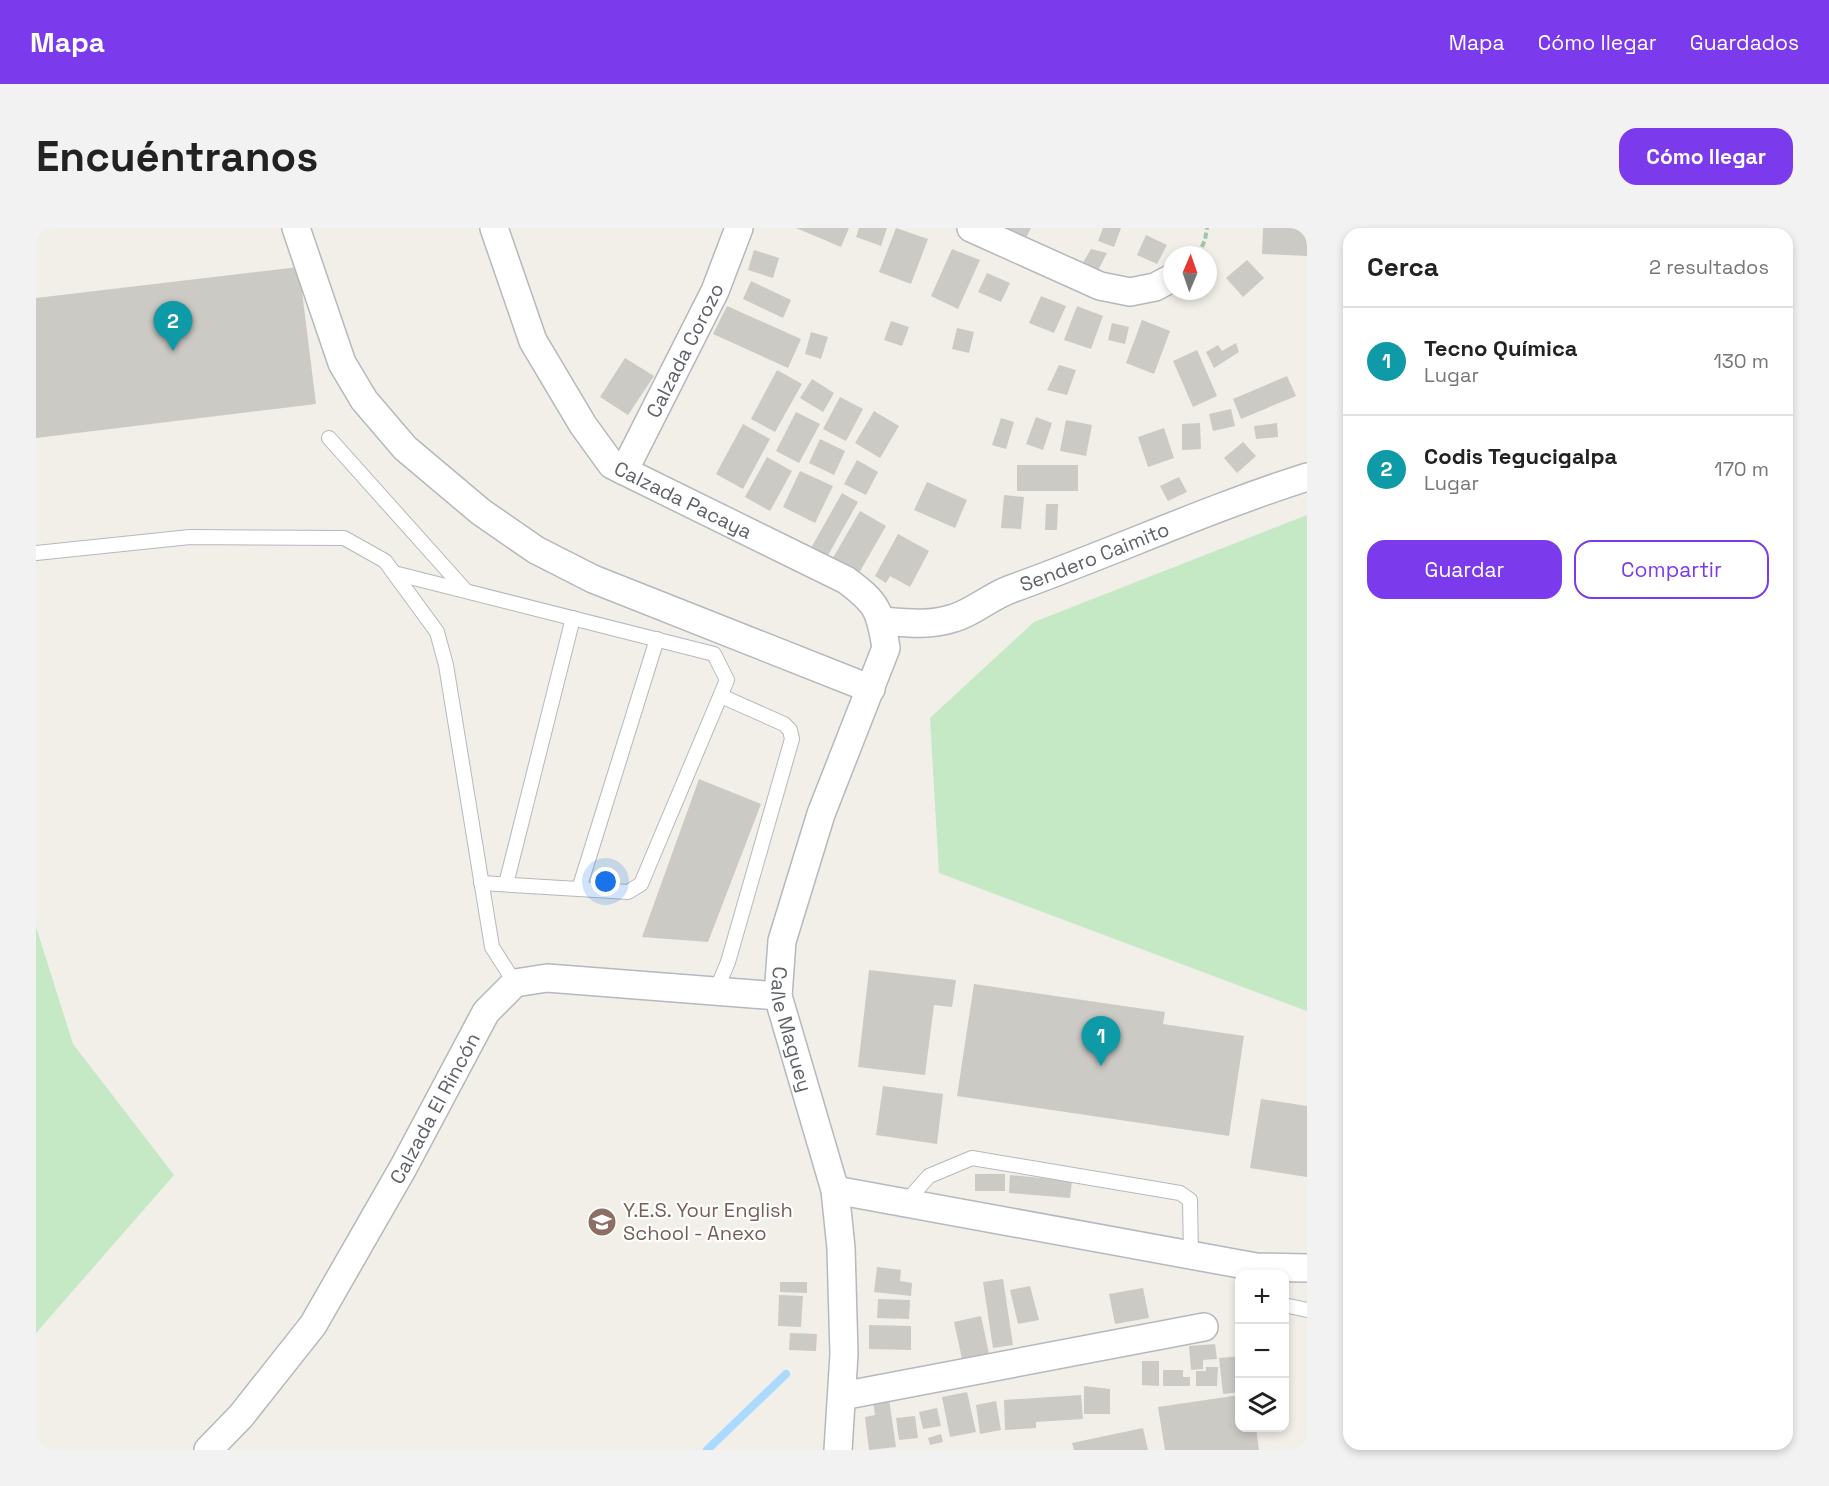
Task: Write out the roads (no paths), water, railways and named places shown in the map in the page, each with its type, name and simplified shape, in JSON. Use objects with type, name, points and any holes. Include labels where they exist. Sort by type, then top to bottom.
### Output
[{"type":"street","points":[[296,228],[342,363],[364,400],[405,448],[481,512],[536,550],[593,579],[871,688]]},
{"type":"street","name":"Calzada Pacaya","points":[[494,228],[533,341],[583,425],[612,465],[846,580],[870,597],[882,621]]},
{"type":"street","name":"Calzada Corozo","points":[[624,471],[715,291],[739,228]]},
{"type":"street","points":[[971,228],[1100,286],[1130,292],[1155,287],[1163,283]]},
{"type":"street","name":"Sendero Caimito","points":[[882,621],[920,624],[955,618],[1008,590],[1077,566],[1226,504],[1307,477]]},
{"type":"street","name":"Calle Maguey","points":[[838,1450],[844,1354],[841,1248],[835,1190],[778,996],[782,940],[821,814],[886,648],[882,621]]},
{"type":"street","points":[[515,983],[547,978],[778,996]]},
{"type":"street","name":"Calzada El Rincón","points":[[208,1450],[241,1416],[313,1325],[404,1168],[486,1012],[515,983]]},
{"type":"street","points":[[835,1190],[1191,1255],[1254,1270]]},
{"type":"street","points":[[1274,1270],[1307,1268]]},
{"type":"street","points":[[842,1396],[1204,1327]]},
{"type":"lane","points":[[329,438],[466,591]]},
{"type":"lane","points":[[36,553],[190,537],[344,538],[385,561],[437,632],[446,665],[492,948],[515,983]]},
{"type":"lane","points":[[394,573],[714,654],[727,680],[641,884],[628,892],[481,883]]},
{"type":"lane","points":[[506,884],[573,618]]},
{"type":"lane","points":[[579,889],[657,639]]},
{"type":"lane","points":[[716,991],[728,962],[792,739],[790,730],[784,724],[721,696]]},
{"type":"lane","points":[[904,1203],[929,1176],[972,1158],[1180,1193],[1190,1200],[1191,1255]]},
{"type":"lane","points":[[1289,1306],[1307,1310]]},
{"type":"waterway","points":[[707,1450],[786,1374]]},
{"type":"place","name":"Codis Tegucigalpa","points":[[173,351]]},
{"type":"place","name":"Tecno Química","points":[[1101,1066]]},
{"type":"place","name":"Y.E.S. Your English School - Anexo","points":[[602,1222]]}]
